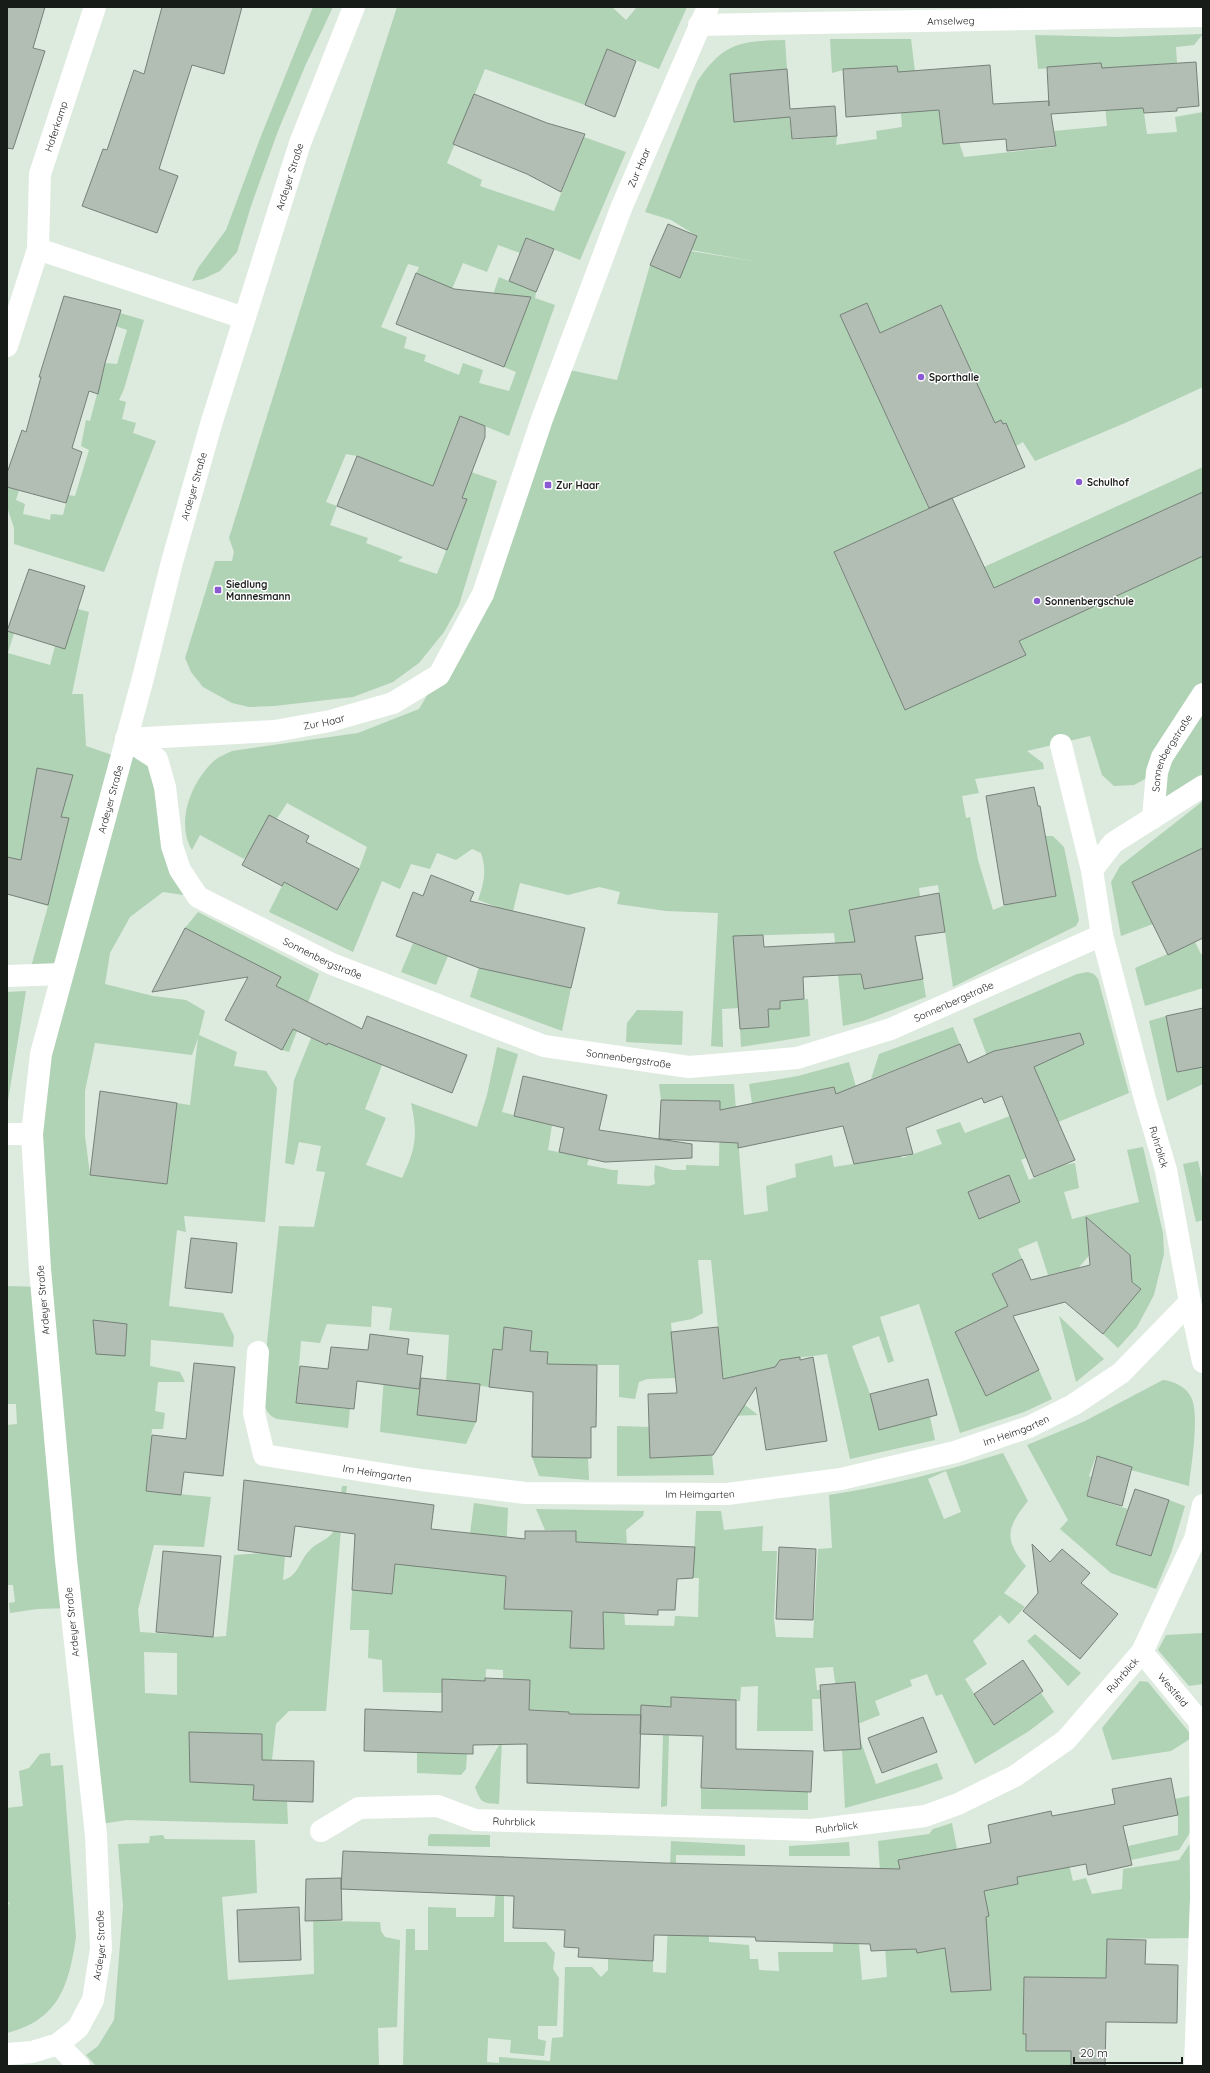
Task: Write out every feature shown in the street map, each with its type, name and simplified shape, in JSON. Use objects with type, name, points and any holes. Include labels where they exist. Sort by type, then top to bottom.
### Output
[{"type":"street","name":"Haferkamp","points":[[7,346],[38,249],[40,174],[95,7]]},
{"type":"street","name":"Ardeyer Straße","points":[[7,2054],[32,2052],[58,2044],[78,2028],[93,2000],[101,1949],[96,1835],[66,1560],[40,1269],[32,1134],[41,1054],[172,562],[244,318],[300,143],[354,7]]},
{"type":"street","name":"Amselweg","points":[[704,16],[1203,16]]},
{"type":"street","name":"Zur Haar","points":[[126,739],[275,731],[330,721],[393,703],[439,675],[483,594],[523,470],[568,348],[587,303],[622,206],[704,16]]},
{"type":"street","points":[[38,249],[244,318]]},
{"type":"street","name":"Sonnenbergstraße","points":[[1154,818],[1157,772],[1162,757],[1203,694]]},
{"type":"street","name":"Sonnenbergstraße","points":[[126,739],[157,760],[165,787],[172,846],[180,870],[198,897],[332,964],[544,1046],[689,1067],[797,1058],[891,1028],[1102,935]]},
{"type":"street","points":[[1061,744],[1092,870],[1102,935]]},
{"type":"street","name":"Sonnenbergstraße","points":[[1092,870],[1113,843],[1203,786]]},
{"type":"street","name":"Ruhrblick","points":[[1102,935],[1145,1099],[1166,1170],[1190,1302],[1203,1362]]},
{"type":"street","points":[[7,976],[62,974]]},
{"type":"street","points":[[7,1134],[32,1134]]},
{"type":"street","name":"Im Heimgarten","points":[[258,1352],[254,1413],[264,1455],[515,1492],[727,1494],[841,1479],[904,1466],[955,1452],[1029,1427],[1074,1405],[1120,1373],[1190,1302]]},
{"type":"street","name":"Ruhrblick","points":[[321,1831],[359,1808],[438,1806],[475,1820],[812,1830],[925,1816],[958,1804],[1015,1776],[1066,1740],[1142,1652],[1195,1539],[1203,1505]]},
{"type":"street","name":"Westfeld","points":[[1142,1652],[1200,1722],[1201,1898],[1195,2066]]},
{"type":"street","points":[[58,2044],[79,2066]]},
{"type":"green space","points":[[313,7],[333,7],[306,64],[278,131],[252,203],[237,252],[220,271],[203,279],[192,281],[198,268],[226,230],[261,136]]},
{"type":"green space","points":[[397,7],[612,7],[626,20],[637,7],[687,7],[659,69],[607,49],[585,105],[485,69],[447,163],[482,180],[480,186],[554,211],[584,137],[626,152],[580,260],[526,238],[520,253],[498,245],[487,272],[463,263],[452,289],[416,274],[419,267],[408,264],[381,327],[407,337],[404,348],[426,355],[424,361],[459,375],[463,363],[483,370],[479,383],[509,391],[516,372],[504,367],[524,316],[489,306],[499,277],[536,292],[535,298],[555,305],[509,436],[460,416],[471,472],[497,481],[459,605],[444,632],[419,663],[393,682],[353,697],[274,706],[249,707],[232,703],[203,687],[191,672],[185,658],[215,561],[232,561],[234,552],[229,538],[331,211]],"holes":[[[346,454],[357,456],[466,499],[437,574],[398,561],[403,557],[366,543],[368,538],[330,525],[337,506],[326,502]]]},
{"type":"green space","points":[[1203,34],[1194,45],[1176,47],[1177,63],[1140,66],[1147,134],[1177,132],[1175,117],[1203,112],[1203,387],[1125,423],[1035,461],[1023,442],[1016,446],[1006,423],[1003,424],[1001,420],[995,423],[941,305],[880,333],[867,303],[840,315],[929,509],[834,553],[905,710],[1025,655],[1019,641],[1203,556],[1203,786],[1153,818],[1156,773],[1134,785],[1114,786],[1102,775],[1090,736],[1027,751],[1043,763],[1044,769],[975,779],[979,793],[962,796],[966,818],[970,817],[978,860],[993,910],[1005,905],[1056,896],[1045,836],[1053,836],[1064,847],[1079,920],[1076,926],[953,987],[938,885],[919,888],[922,912],[890,902],[849,910],[864,989],[923,979],[926,997],[863,1021],[843,1026],[834,933],[736,936],[739,1008],[722,1009],[723,1047],[711,1046],[718,913],[666,911],[617,904],[620,892],[599,887],[568,895],[520,883],[513,911],[516,976],[571,988],[562,1031],[470,997],[497,907],[478,900],[484,876],[484,865],[481,853],[472,849],[456,860],[437,853],[430,869],[411,864],[400,889],[382,881],[353,952],[269,912],[284,882],[337,910],[359,869],[367,847],[287,803],[277,818],[244,859],[200,835],[192,850],[187,839],[185,827],[188,802],[199,779],[207,768],[219,757],[232,751],[358,733],[419,709],[455,649],[560,368],[617,380],[650,265],[658,246],[753,261],[691,250],[697,236],[671,220],[645,212],[697,82],[715,59],[724,52],[744,43],[785,40],[787,69],[730,74],[734,121],[767,119],[789,114],[792,140],[837,136],[836,145],[877,139],[876,131],[902,127],[897,66],[843,70],[832,73],[830,39],[911,39],[919,104],[938,101],[943,144],[959,142],[964,157],[1056,147],[1054,131],[1107,126],[1101,64],[1038,69],[1035,35],[1117,37]]},
{"type":"green space","points":[[120,313],[144,320],[124,389],[119,400],[126,402],[122,419],[136,423],[133,433],[156,441],[104,572],[14,544],[14,528],[7,507],[7,487],[19,490],[16,500],[25,504],[23,514],[50,520],[51,514],[63,515],[68,495],[75,496],[89,450],[81,446],[86,420],[90,421],[105,363],[117,364],[127,330],[116,326]]},
{"type":"green space","points":[[1203,467],[1203,492],[994,588],[984,567]]},
{"type":"green space","points":[[78,609],[89,612],[72,694],[83,694],[86,746],[121,758],[126,739],[157,759],[198,897],[163,892],[130,917],[110,953],[105,984],[153,996],[186,1000],[205,1011],[199,1035],[237,1052],[234,1066],[266,1071],[277,1088],[265,1222],[184,1216],[186,1232],[177,1230],[169,1306],[223,1313],[234,1336],[233,1347],[151,1340],[150,1366],[180,1372],[185,1382],[158,1382],[155,1411],[165,1413],[163,1429],[152,1429],[146,1491],[211,1497],[204,1547],[154,1545],[138,1610],[140,1632],[213,1637],[226,1636],[234,1555],[263,1553],[285,1556],[283,1580],[288,1578],[296,1572],[306,1555],[315,1545],[333,1533],[338,1519],[342,1486],[347,1486],[341,1529],[326,1711],[289,1711],[276,1724],[272,1760],[254,1760],[253,1800],[287,1800],[288,1824],[126,1820],[95,1825],[71,1608],[37,1609],[10,1613],[9,1603],[15,1602],[13,1585],[7,1585],[7,1425],[17,1424],[16,1404],[7,1404],[7,1286],[41,1287],[32,1134],[62,974],[31,967],[48,906],[7,894],[7,631],[14,633],[8,653],[50,665],[55,646],[65,649]],"holes":[[[198,1038],[190,1105],[177,1103],[167,1184],[90,1175],[85,1136],[85,1091],[95,1043],[192,1055]],[[144,1652],[177,1653],[177,1695],[145,1693]]]},
{"type":"green space","points":[[1203,801],[1203,848],[1132,882],[1153,924],[1121,936],[1111,882],[1120,866]]},
{"type":"green space","points":[[198,912],[319,974],[289,1052],[282,1050],[273,991],[280,977],[185,928]]},
{"type":"green space","points":[[1195,942],[1201,954],[1203,954],[1203,988],[1145,1006],[1135,968]]},
{"type":"green space","points":[[413,943],[448,956],[436,985],[401,972]]},
{"type":"green space","points":[[1088,972],[1094,974],[1098,979],[1129,1093],[1024,1136],[1032,1155],[1021,1160],[1029,1180],[1063,1165],[1075,1163],[1079,1188],[1064,1192],[1072,1219],[1139,1202],[1127,1150],[1143,1147],[1163,1233],[1164,1254],[1154,1295],[1137,1327],[1118,1348],[1103,1334],[1140,1288],[1122,1273],[1131,1263],[1130,1255],[1119,1245],[1093,1251],[1074,1273],[1065,1271],[1048,1275],[1037,1241],[1018,1249],[1022,1259],[994,1273],[1008,1306],[956,1332],[986,1396],[1039,1370],[1052,1399],[1024,1412],[960,1433],[919,1304],[880,1317],[894,1361],[888,1363],[879,1336],[852,1346],[870,1394],[879,1430],[930,1417],[935,1440],[850,1459],[827,1354],[780,1360],[775,1368],[740,1375],[745,1405],[758,1415],[727,1416],[711,1260],[698,1260],[703,1313],[692,1319],[671,1323],[676,1378],[647,1379],[639,1382],[635,1399],[619,1397],[619,1365],[583,1365],[546,1373],[548,1352],[530,1351],[532,1331],[504,1327],[502,1350],[493,1349],[489,1387],[446,1381],[449,1335],[389,1330],[392,1308],[372,1306],[371,1327],[327,1324],[320,1343],[301,1341],[296,1403],[350,1409],[348,1428],[277,1419],[267,1412],[262,1391],[279,1226],[314,1227],[325,1172],[316,1171],[321,1146],[299,1142],[294,1165],[285,1163],[294,1080],[311,1038],[326,1045],[329,1040],[353,1053],[382,1065],[365,1109],[386,1118],[366,1165],[402,1178],[413,1150],[415,1124],[411,1103],[477,1127],[487,1095],[497,1047],[518,1054],[502,1112],[552,1125],[548,1150],[589,1158],[587,1165],[618,1170],[617,1184],[649,1186],[655,1184],[655,1165],[673,1170],[686,1170],[686,1165],[719,1166],[720,1101],[661,1100],[659,1084],[734,1084],[744,1215],[768,1211],[766,1186],[796,1177],[795,1164],[832,1155],[834,1167],[876,1160],[891,1135],[902,1158],[942,1144],[936,1130],[960,1122],[965,1133],[1010,1116],[973,1019],[1077,974]]},
{"type":"green space","points":[[26,991],[7,1107],[7,992]]},
{"type":"green space","points":[[808,999],[810,1036],[741,1047],[740,1029],[769,1027],[768,1009],[780,1009],[780,1001]]},
{"type":"green space","points":[[637,1010],[683,1011],[682,1045],[626,1042],[627,1023]]},
{"type":"green space","points":[[1166,1016],[1177,1072],[1203,1067],[1203,1084],[1167,1101],[1149,1021]]},
{"type":"green space","points":[[953,1027],[960,1044],[871,1079],[879,1054]]},
{"type":"green space","points":[[849,1062],[868,1129],[845,1135],[834,1087],[752,1103],[749,1084],[798,1076]]},
{"type":"green space","points":[[1198,1161],[1203,1183],[1203,1220],[1196,1222],[1183,1164]]},
{"type":"green space","points":[[1059,1316],[1104,1359],[1076,1382]]},
{"type":"green space","points":[[384,1377],[397,1386],[420,1389],[417,1415],[476,1422],[466,1444],[380,1432]]},
{"type":"green space","points":[[1163,1380],[1183,1387],[1189,1393],[1194,1405],[1195,1427],[1189,1486],[1131,1470],[1132,1467],[1096,1456],[1089,1476],[1091,1477],[1087,1496],[1128,1509],[1116,1545],[1150,1556],[1169,1500],[1185,1506],[1171,1553],[1156,1589],[1111,1573],[1060,1529],[1068,1520],[1027,1445],[1085,1421]]},
{"type":"green space","points":[[617,1426],[649,1427],[650,1458],[712,1455],[714,1475],[617,1476]]},
{"type":"green space","points":[[1003,1453],[1028,1501],[1016,1518],[1010,1533],[1014,1548],[1026,1566],[1004,1593],[1025,1607],[1009,1624],[1000,1615],[973,1641],[987,1664],[965,1679],[994,1725],[1041,1693],[1054,1712],[1029,1731],[975,1764],[942,1694],[936,1696],[927,1674],[910,1680],[912,1686],[875,1701],[880,1715],[855,1725],[876,1784],[937,1763],[943,1779],[917,1788],[845,1808],[839,1689],[836,1689],[833,1667],[815,1668],[817,1690],[825,1690],[827,1699],[812,1699],[813,1731],[757,1731],[758,1686],[741,1687],[740,1701],[671,1697],[671,1707],[641,1706],[641,1715],[569,1715],[569,1712],[529,1710],[530,1680],[503,1679],[503,1670],[486,1669],[484,1706],[472,1680],[442,1679],[442,1693],[383,1692],[382,1660],[368,1658],[369,1630],[350,1630],[352,1590],[392,1594],[396,1558],[465,1572],[474,1503],[508,1508],[504,1609],[524,1610],[524,1600],[576,1531],[545,1530],[536,1509],[644,1511],[643,1516],[626,1530],[627,1543],[612,1543],[611,1590],[623,1591],[625,1625],[674,1626],[675,1616],[698,1617],[699,1578],[693,1578],[696,1511],[721,1511],[724,1530],[763,1526],[762,1551],[777,1551],[774,1619],[776,1637],[813,1638],[818,1549],[832,1548],[829,1495],[895,1483]],"holes":[[[946,1471],[961,1512],[944,1519],[928,1479]]]},
{"type":"green space","points":[[532,1457],[588,1458],[589,1480],[539,1476]]},
{"type":"green space","points":[[1203,1633],[1203,1684],[1189,1686],[1158,1650],[1166,1635]]},
{"type":"green space","points":[[1035,1634],[1081,1673],[1068,1686],[1027,1641]]},
{"type":"green space","points":[[1140,1681],[1148,1682],[1193,1737],[1171,1751],[1112,1760],[1102,1728]]},
{"type":"green space","points":[[663,1735],[669,1735],[667,1806],[661,1807]]},
{"type":"green space","points":[[502,1740],[499,1804],[489,1803],[481,1799],[475,1787]]},
{"type":"green space","points":[[417,1752],[467,1754],[466,1769],[461,1775],[417,1773]]},
{"type":"green space","points":[[50,1753],[51,1766],[63,1765],[76,1937],[70,1970],[65,1985],[50,2010],[39,2019],[25,2027],[7,2033],[7,1906],[10,1903],[7,1902],[7,1808],[23,1806],[19,1771],[29,1768],[40,1754]]},
{"type":"green space","points":[[701,1789],[808,1792],[808,1810],[701,1809]]},
{"type":"green space","points":[[1193,1795],[1193,1828],[1179,1850],[1131,1860],[1128,1846],[1178,1835],[1178,1815],[1175,1799]]},
{"type":"green space","points":[[952,1823],[957,1849],[898,1860],[917,1953],[937,1949],[970,1921],[989,1916],[984,1891],[1018,1884],[1017,1877],[1069,1865],[1073,1881],[1086,1878],[1092,1894],[1122,1889],[1123,1869],[1179,1860],[1193,1839],[1193,1938],[1107,1939],[1107,1978],[1024,1978],[1023,2034],[1026,2034],[1026,2051],[1063,2051],[1063,2035],[1087,2063],[1071,2063],[1071,2066],[403,2066],[406,1929],[415,1929],[415,1950],[428,1950],[428,1907],[456,1908],[456,1917],[494,1917],[498,1856],[504,1856],[504,1942],[546,1942],[555,1953],[553,1969],[559,1978],[557,2026],[538,2026],[538,2039],[546,2041],[544,2056],[510,2053],[511,2040],[488,2038],[487,2062],[499,2063],[499,2057],[550,2061],[552,2038],[563,2037],[565,1967],[592,1967],[601,1977],[608,1970],[608,1959],[653,1961],[653,1972],[666,1973],[671,1841],[745,1845],[745,1856],[676,1855],[676,1878],[709,1936],[709,1942],[749,1945],[750,1959],[758,1959],[759,1970],[779,1971],[778,1952],[833,1952],[833,1943],[858,1933],[862,1980],[887,1977],[878,1841],[929,1834],[933,1829]]},
{"type":"green space","points":[[430,1834],[490,1835],[490,1847],[428,1846],[428,1837]]},
{"type":"green space","points":[[163,1835],[165,1839],[255,1840],[257,1893],[222,1897],[228,1980],[314,1974],[313,1913],[323,1921],[380,1922],[381,1931],[385,1937],[400,1940],[397,2027],[378,2028],[379,2066],[96,2066],[86,2055],[98,2046],[114,2020],[123,1906],[118,1844],[149,1843],[150,1836]]},
{"type":"green space","points":[[849,1842],[850,1856],[789,1856],[789,1846]]},
{"type":"building","points":[[7,7],[45,7],[33,48],[45,51],[13,149],[7,148]]},
{"type":"building","points":[[162,7],[242,7],[224,74],[192,65],[159,169],[178,176],[157,233],[82,206],[103,149],[107,150],[134,70],[144,74]]},
{"type":"building","points":[[607,49],[636,61],[615,117],[585,105]]},
{"type":"building","points":[[1196,62],[1199,106],[1177,108],[1177,111],[1144,113],[1143,108],[1051,114],[1056,146],[1007,151],[1006,139],[943,144],[939,110],[846,117],[843,69],[897,66],[898,72],[990,65],[993,104],[1049,101],[1047,67],[1101,63],[1102,68]]},
{"type":"building","points":[[787,69],[790,109],[835,106],[837,136],[792,139],[790,117],[734,122],[730,74]]},
{"type":"building","points":[[474,94],[547,123],[585,134],[561,192],[527,174],[453,144]]},
{"type":"building","points":[[668,224],[697,236],[680,278],[650,265]]},
{"type":"building","points":[[526,238],[554,249],[536,292],[509,281]]},
{"type":"building","points":[[416,273],[454,289],[531,297],[504,367],[396,324]]},
{"type":"building","points":[[64,296],[121,310],[105,363],[98,394],[89,391],[72,448],[82,452],[66,503],[7,487],[7,473],[22,430],[26,432],[41,377],[39,377]]},
{"type":"building","name":"Sporthalle","points":[[867,303],[880,333],[941,305],[995,423],[1001,420],[1003,424],[1006,423],[1025,467],[929,508],[840,315]]},
{"type":"building","points":[[460,416],[485,426],[485,437],[462,498],[467,499],[447,550],[337,506],[357,456],[433,486]]},
{"type":"building","name":"Sonnenbergschule","points":[[1203,492],[1203,556],[1019,641],[1026,655],[905,710],[834,552],[952,498],[994,588]]},
{"type":"building","points":[[29,569],[85,586],[65,649],[7,631]]},
{"type":"building","points":[[37,768],[73,775],[61,817],[69,818],[48,905],[7,894],[7,857],[21,860]]},
{"type":"building","points":[[1034,787],[1038,806],[1040,806],[1056,896],[1004,905],[986,796]]},
{"type":"building","points":[[269,815],[309,836],[306,842],[359,869],[337,910],[284,882],[282,886],[242,865]]},
{"type":"building","points":[[1203,848],[1203,938],[1168,955],[1132,882]]},
{"type":"building","points":[[431,875],[474,892],[470,901],[585,928],[571,988],[479,968],[396,936],[413,892],[423,896]]},
{"type":"building","points":[[939,893],[945,932],[915,936],[923,979],[864,989],[861,974],[803,977],[804,999],[780,1001],[780,1009],[768,1009],[769,1027],[740,1029],[733,936],[763,935],[764,947],[855,942],[849,910]]},
{"type":"building","points":[[185,928],[281,977],[276,986],[362,1029],[367,1016],[467,1055],[452,1093],[328,1043],[327,1045],[293,1029],[282,1050],[225,1020],[248,977],[152,992]]},
{"type":"building","points":[[1203,1008],[1203,1067],[1177,1072],[1166,1016]]},
{"type":"building","points":[[1080,1033],[1084,1044],[1034,1067],[1075,1160],[1034,1177],[1002,1096],[984,1103],[982,1098],[906,1128],[913,1154],[854,1164],[843,1126],[738,1148],[738,1143],[659,1139],[661,1100],[720,1101],[720,1110],[834,1087],[836,1094],[960,1044],[968,1063],[994,1051]]},
{"type":"building","points":[[523,1076],[607,1095],[599,1130],[692,1144],[692,1158],[605,1162],[559,1152],[564,1128],[514,1116]]},
{"type":"building","points":[[100,1091],[177,1103],[167,1184],[90,1175]]},
{"type":"building","points":[[1009,1175],[1020,1202],[979,1219],[968,1192]]},
{"type":"building","points":[[1086,1217],[1130,1255],[1132,1282],[1141,1289],[1103,1334],[1065,1302],[1013,1316],[1039,1370],[986,1396],[955,1332],[1008,1306],[992,1274],[1022,1259],[1031,1280],[1090,1265]]},
{"type":"building","points":[[191,1238],[237,1243],[232,1293],[185,1288]]},
{"type":"building","points":[[93,1320],[127,1324],[125,1356],[96,1354]]},
{"type":"building","points":[[504,1327],[532,1331],[530,1351],[548,1352],[547,1364],[597,1365],[596,1427],[591,1427],[591,1458],[532,1457],[533,1392],[489,1387],[493,1349],[502,1350]]},
{"type":"building","points":[[718,1327],[723,1379],[775,1367],[780,1360],[800,1357],[800,1360],[813,1357],[827,1441],[766,1450],[756,1387],[713,1455],[650,1458],[648,1394],[677,1393],[671,1332]]},
{"type":"building","points":[[370,1334],[409,1339],[407,1354],[423,1356],[419,1389],[357,1381],[354,1409],[296,1403],[300,1366],[328,1369],[331,1347],[368,1350]]},
{"type":"building","points":[[194,1363],[235,1367],[223,1476],[184,1472],[181,1495],[146,1491],[152,1435],[186,1439]]},
{"type":"building","points":[[421,1378],[480,1384],[476,1422],[417,1415]]},
{"type":"building","points":[[928,1379],[937,1415],[879,1430],[870,1394]]},
{"type":"building","points":[[1097,1456],[1132,1467],[1122,1506],[1087,1496]]},
{"type":"building","points":[[244,1480],[434,1505],[431,1529],[525,1539],[525,1531],[576,1531],[576,1542],[695,1547],[693,1578],[677,1579],[675,1610],[658,1610],[658,1615],[603,1612],[604,1649],[570,1648],[572,1611],[504,1609],[506,1576],[395,1564],[392,1594],[352,1590],[355,1534],[295,1526],[291,1557],[238,1550]]},
{"type":"building","points":[[1135,1489],[1169,1500],[1151,1556],[1116,1545]]},
{"type":"building","points":[[1032,1544],[1050,1562],[1062,1549],[1090,1573],[1081,1583],[1118,1614],[1080,1659],[1023,1611],[1038,1593]]},
{"type":"building","points":[[779,1547],[816,1549],[813,1620],[776,1619]]},
{"type":"building","points":[[163,1551],[221,1556],[213,1637],[156,1632]]},
{"type":"building","points":[[1023,1660],[1043,1691],[994,1725],[974,1694]]},
{"type":"building","points":[[485,1678],[530,1680],[529,1710],[569,1712],[569,1714],[641,1715],[639,1788],[527,1783],[527,1744],[473,1745],[473,1754],[364,1751],[365,1709],[442,1712],[442,1679],[485,1681]]},
{"type":"building","points":[[855,1682],[861,1749],[824,1751],[820,1685]]},
{"type":"building","points":[[671,1697],[736,1700],[736,1749],[813,1751],[811,1792],[701,1788],[703,1736],[640,1734],[641,1705],[671,1707]]},
{"type":"building","points":[[923,1717],[937,1752],[882,1773],[868,1738]]},
{"type":"building","points":[[189,1732],[262,1734],[262,1760],[314,1761],[313,1802],[253,1800],[254,1785],[190,1782]]},
{"type":"building","points":[[1171,1778],[1178,1815],[1123,1826],[1132,1865],[1088,1875],[1086,1864],[1017,1877],[1018,1884],[984,1891],[989,1916],[986,1917],[991,1990],[951,1992],[945,1948],[917,1953],[916,1949],[871,1951],[870,1944],[756,1941],[755,1937],[654,1935],[653,1961],[578,1957],[579,1948],[564,1947],[565,1930],[513,1928],[514,1896],[341,1889],[343,1851],[664,1863],[900,1869],[898,1860],[991,1843],[988,1825],[1051,1811],[1052,1816],[1115,1804],[1112,1789]]},
{"type":"building","points":[[341,1878],[342,1920],[305,1921],[306,1879]]},
{"type":"building","points":[[299,1907],[301,1960],[239,1962],[237,1910]]},
{"type":"building","points":[[1107,1939],[1146,1940],[1145,1964],[1178,1965],[1177,2023],[1106,2022],[1105,2066],[1071,2066],[1071,2051],[1026,2051],[1026,2034],[1023,2034],[1024,1977],[1106,1978]]},
{"type":"place","name":"Sporthalle","points":[[921,377]]},
{"type":"place","name":"Schulhof","points":[[1079,482]]},
{"type":"place","name":"Zur Haar","points":[[548,485]]},
{"type":"place","name":"Siedlung Mannesmann","points":[[218,590]]},
{"type":"place","name":"Sonnenbergschule","points":[[1037,601]]}]
